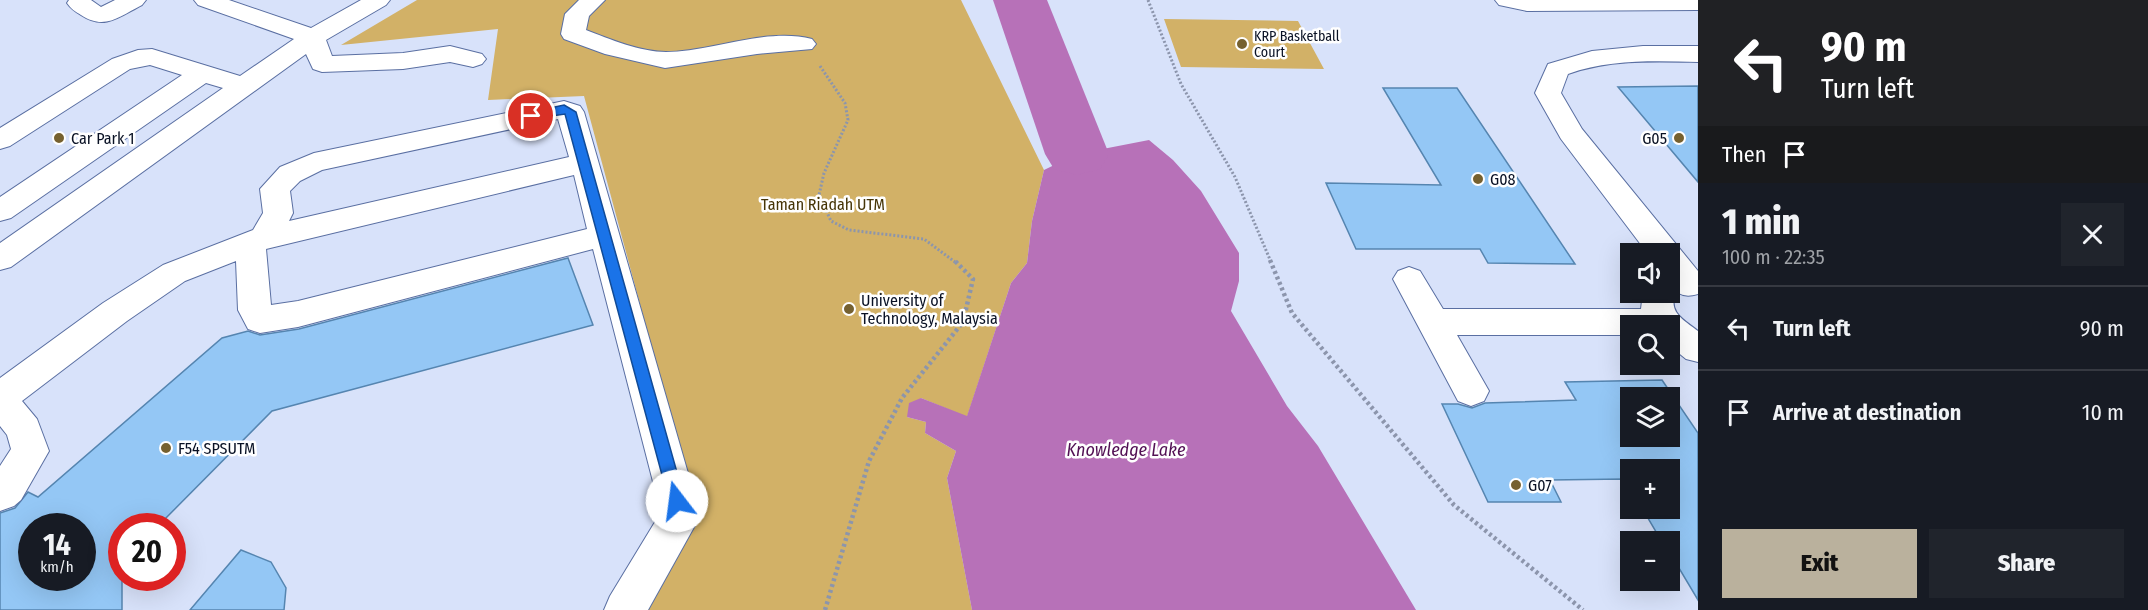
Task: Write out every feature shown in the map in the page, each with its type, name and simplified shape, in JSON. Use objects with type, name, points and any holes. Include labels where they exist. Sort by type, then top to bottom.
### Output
[{"type":"street","points":[[78,3],[100,16],[134,0]]},
{"type":"street","points":[[206,0],[313,37]]},
{"type":"street","points":[[0,259],[313,37],[378,0]]},
{"type":"street","points":[[593,0],[577,14],[573,34],[615,50],[665,60],[757,46],[803,44]]},
{"type":"street","points":[[1507,0],[1527,4],[1698,3]]},
{"type":"street","points":[[313,37],[322,64],[403,61],[450,54],[473,59]]},
{"type":"street","points":[[1657,243],[1571,133],[1548,93],[1557,69],[1582,58],[1613,53],[1698,54]]},
{"type":"street","points":[[0,140],[121,64],[138,58],[152,57],[243,86]]},
{"type":"street","points":[[0,211],[201,74]]},
{"type":"street","points":[[605,235],[298,314],[260,321],[255,310],[256,241],[278,213],[275,189],[290,174],[314,162],[564,109],[570,112],[605,235],[677,501],[678,520],[625,610]]},
{"type":"street","points":[[0,398],[115,312],[174,273],[256,241],[585,163]]},
{"type":"street","points":[[1409,279],[1471,391]]},
{"type":"street","points":[[1433,322],[1674,303],[1698,349]]},
{"type":"street","points":[[0,405],[15,415],[27,433],[30,451],[7,488],[0,494]]},
{"type":"path","points":[[1148,0],[1181,84],[1235,177],[1292,313],[1454,505],[1583,610]]},
{"type":"path","points":[[803,44],[845,103],[848,120],[824,173],[819,195],[831,221],[849,231],[924,239],[947,254],[973,279],[963,322],[902,398],[869,461],[825,610]]},
{"type":"green space","name":"Taman Riadah UTM","points":[[417,0],[961,0],[1044,170],[1032,221],[1027,263],[1011,283],[967,417],[921,398],[907,417],[926,422],[925,433],[956,451],[947,478],[972,610],[643,610],[698,520],[584,96],[488,100],[498,29],[341,45]]},
{"type":"green space","name":"KRP Basketball Court","points":[[1164,19],[1298,21],[1324,69],[1181,67]]},
{"type":"water","name":"Knowledge Lake","points":[[1149,140],[1173,160],[1201,191],[1239,253],[1239,281],[1231,311],[1287,406],[1318,446],[1416,610],[972,610],[947,478],[956,451],[925,433],[926,422],[907,417],[909,403],[921,398],[967,416],[1011,283],[1027,263],[1032,221],[1044,170],[1077,154]]},
{"type":"building","name":"G05","points":[[1698,86],[1698,182],[1618,87]]},
{"type":"building","name":"G08","points":[[1383,88],[1457,88],[1575,264],[1488,263],[1480,249],[1356,249],[1326,183],[1441,185]]},
{"type":"building","name":"F54 SPSUTM","points":[[568,258],[593,325],[272,411],[171,513],[108,513],[108,591],[122,591],[122,610],[0,610],[0,513],[15,508],[28,492],[38,497],[222,338],[248,331],[260,335],[299,329]]},
{"type":"building","name":"G07","points":[[1662,380],[1667,387],[1620,387],[1620,447],[1680,447],[1680,406],[1698,433],[1698,600],[1680,570],[1680,531],[1656,531],[1648,519],[1680,519],[1680,459],[1620,459],[1620,479],[1550,480],[1561,502],[1488,502],[1442,404],[1458,404],[1472,408],[1485,403],[1576,400],[1565,382]]},
{"type":"building","points":[[241,550],[271,562],[286,588],[284,610],[190,610]]},
{"type":"waterway","points":[[1020,0],[1077,154]]},
{"type":"place","name":"KRP Basketball Court","points":[[1242,44]]},
{"type":"place","name":"Car Park 1","points":[[59,138]]},
{"type":"place","name":"G05","points":[[1679,138]]},
{"type":"place","name":"G08","points":[[1478,179]]},
{"type":"place","name":"University of Technology, Malaysia","points":[[849,309]]},
{"type":"place","name":"F54 SPSUTM","points":[[166,448]]},
{"type":"place","name":"G07","points":[[1516,485]]},
{"type":"route","points":[[531,116],[564,109],[570,112],[677,501]]}]
